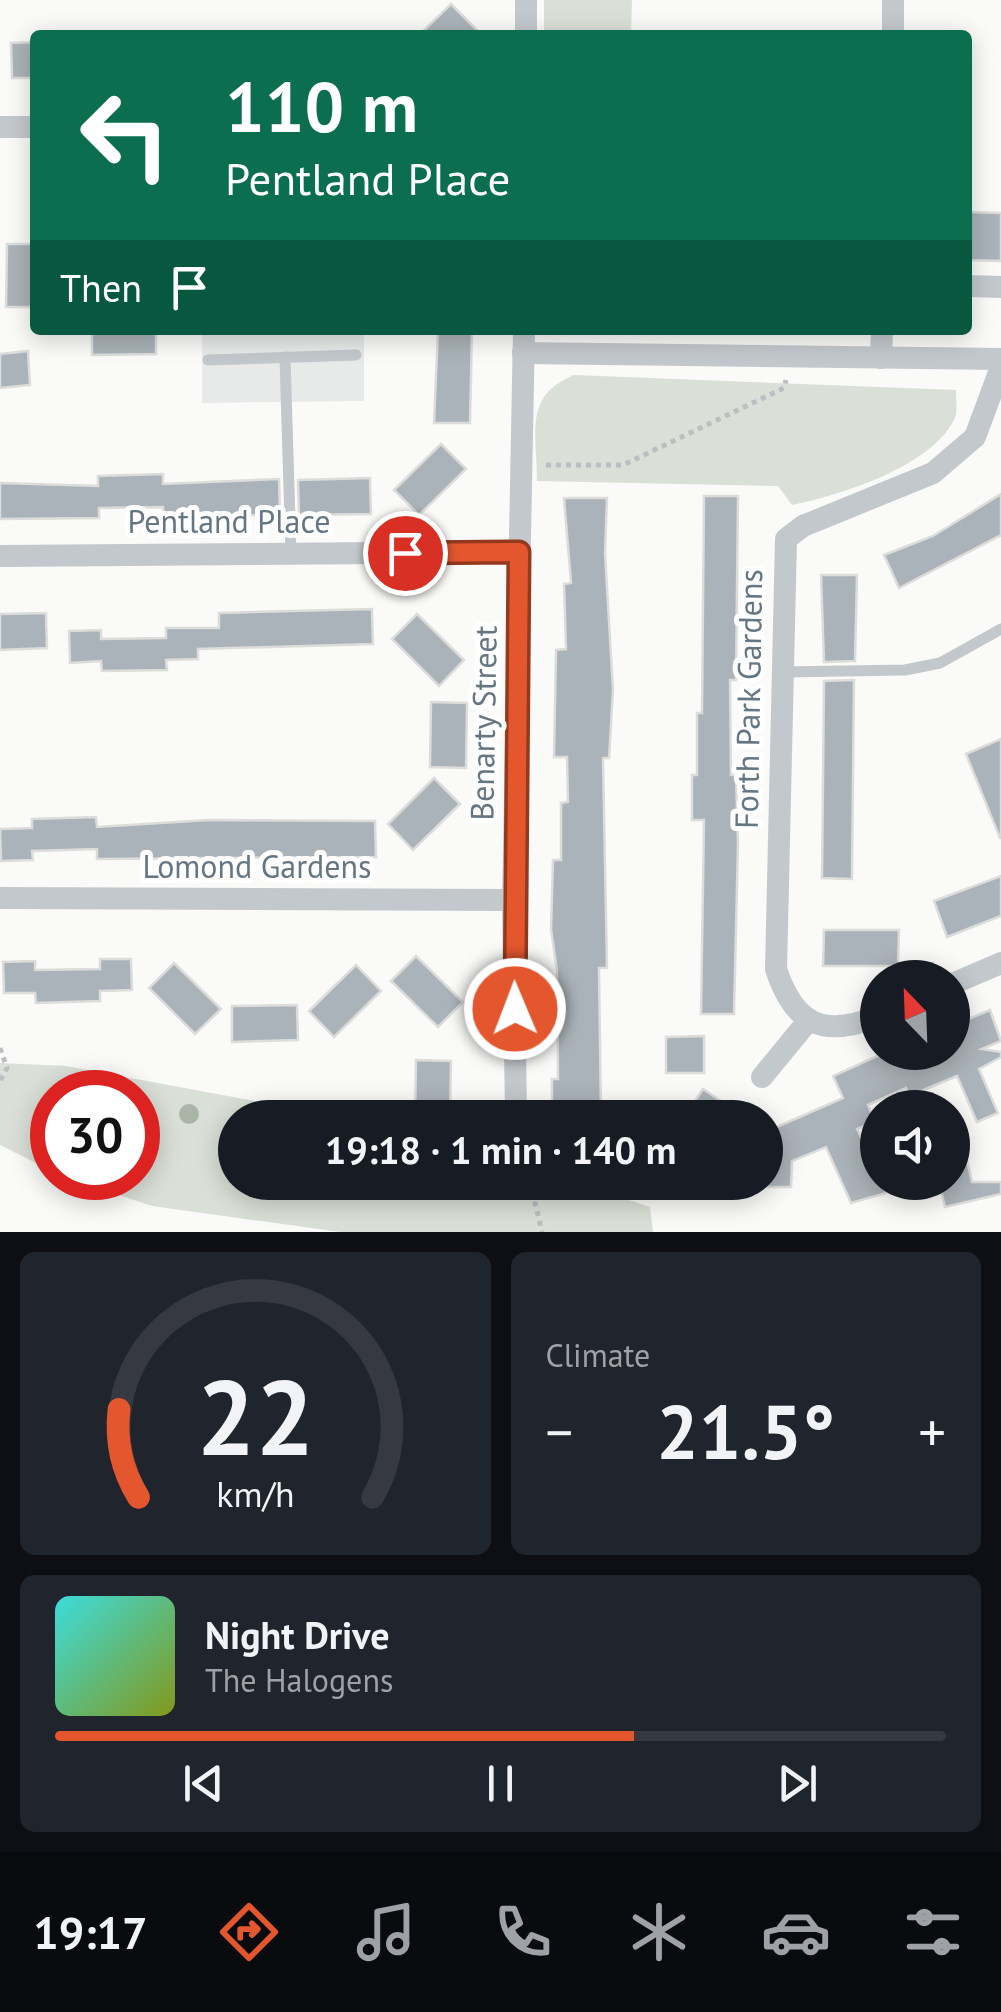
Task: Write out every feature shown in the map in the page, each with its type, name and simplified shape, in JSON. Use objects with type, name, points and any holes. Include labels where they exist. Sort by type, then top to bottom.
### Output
[{"type":"street","points":[[526,0],[526,30]]},
{"type":"street","points":[[893,0],[893,30]]},
{"type":"street","points":[[0,127],[30,126]]},
{"type":"street","points":[[972,286],[1001,287]]},
{"type":"street","points":[[881,358],[882,335]]},
{"type":"street","points":[[523,342],[881,358],[1001,359]]},
{"type":"street","name":"Benarty Street","points":[[516,1100],[514,900],[523,342]]},
{"type":"street","name":"Forth Park Gardens","points":[[808,1021],[786,998],[776,969],[786,539],[803,526],[933,473],[975,437],[1001,367]]},
{"type":"street","name":"Pentland Place","points":[[0,556],[519,552]]},
{"type":"street","name":"Lomond Gardens","points":[[0,898],[514,900]]},
{"type":"street","points":[[970,976],[1001,963]]},
{"type":"street","points":[[762,1077],[808,1021],[832,1028],[860,1021]]},
{"type":"lane","points":[[208,360],[356,356]]},
{"type":"lane","points":[[285,357],[291,554]]},
{"type":"lane","points":[[782,672],[940,663],[1001,629]]},
{"type":"path","points":[[540,465],[623,464],[784,388],[786,380],[805,381]]},
{"type":"path","points":[[0,1048],[7,1068],[0,1081]]},
{"type":"path","points":[[534,1200],[542,1232]]},
{"type":"shaded area","points":[[544,0],[632,0],[631,30],[544,30]]},
{"type":"shaded area","points":[[202,335],[364,335],[364,401],[202,403]]},
{"type":"shaded area","points":[[574,375],[956,390],[956,410],[942,437],[905,465],[858,486],[792,505],[778,486],[537,481],[535,432],[540,405],[558,384]]},
{"type":"shaded area","points":[[0,1063],[87,1070],[30,1070],[30,1160],[0,1145]]},
{"type":"shaded area","points":[[160,1083],[249,1100],[218,1100],[218,1200],[629,1200],[650,1207],[653,1232],[340,1232],[152,1206],[134,1200],[160,1200]]},
{"type":"building","points":[[451,4],[477,30],[424,30]]},
{"type":"building","points":[[30,42],[30,78],[12,78],[11,43]]},
{"type":"building","points":[[972,212],[1001,213],[1001,261],[972,260]]},
{"type":"building","points":[[7,244],[30,244],[30,307],[6,307]]},
{"type":"building","points":[[92,335],[156,335],[156,354],[92,355]]},
{"type":"building","points":[[438,335],[472,335],[470,423],[434,423]]},
{"type":"building","points":[[28,351],[30,385],[0,388],[0,354]]},
{"type":"building","points":[[441,444],[466,469],[419,515],[394,490]]},
{"type":"building","points":[[163,474],[163,484],[279,479],[280,515],[164,516],[163,507],[99,508],[99,518],[0,519],[0,483],[98,486],[98,476]]},
{"type":"building","points":[[370,478],[371,514],[299,515],[298,480]]},
{"type":"building","points":[[1001,494],[1001,535],[899,588],[884,555],[933,536]]},
{"type":"building","points":[[704,496],[738,496],[736,680],[730,680],[731,775],[736,775],[738,843],[734,1014],[701,1014],[704,820],[692,820],[692,775],[697,775],[697,713],[702,713]]},
{"type":"building","points":[[564,498],[607,498],[605,553],[613,690],[609,758],[603,758],[607,968],[599,968],[601,1100],[552,1100],[552,1079],[558,1079],[557,971],[551,929],[553,860],[561,860],[561,803],[568,802],[567,757],[554,757],[556,650],[566,649],[564,584],[571,583]]},
{"type":"building","points":[[821,575],[857,575],[855,661],[824,662]]},
{"type":"building","points":[[372,609],[373,644],[198,649],[198,659],[166,660],[167,670],[102,671],[101,661],[70,663],[69,631],[101,630],[101,639],[166,638],[166,628],[219,628],[219,613]]},
{"type":"building","points":[[46,613],[47,648],[0,650],[0,614]]},
{"type":"building","points":[[417,614],[464,660],[439,686],[392,639]]},
{"type":"building","points":[[854,680],[852,879],[822,878],[824,681]]},
{"type":"building","points":[[431,702],[467,703],[466,768],[430,767]]},
{"type":"building","points":[[1001,739],[1001,838],[1000,838],[966,754]]},
{"type":"building","points":[[434,778],[460,804],[413,850],[388,824]]},
{"type":"building","points":[[96,817],[97,827],[209,820],[375,821],[376,857],[97,859],[97,849],[32,851],[33,860],[1,861],[0,829],[32,828],[32,819]]},
{"type":"building","points":[[1001,876],[1001,916],[947,937],[934,901]]},
{"type":"building","points":[[824,930],[899,930],[898,960],[860,960],[860,966],[823,966]]},
{"type":"building","points":[[416,956],[463,1002],[438,1027],[391,981]]},
{"type":"building","points":[[100,959],[131,959],[132,990],[100,991],[100,1001],[36,1003],[35,993],[4,993],[3,962],[35,961],[35,970],[100,969]]},
{"type":"building","points":[[174,963],[221,1009],[195,1034],[149,988]]},
{"type":"building","points":[[356,965],[381,991],[334,1037],[309,1011]]},
{"type":"building","points":[[297,1005],[298,1040],[232,1042],[232,1006]]},
{"type":"building","points":[[990,1010],[1001,1041],[982,1049],[1001,1052],[1001,1057],[979,1069],[998,1113],[977,1122],[970,1106],[970,1090],[963,1090],[957,1076],[923,1090],[860,1090],[857,1129],[862,1200],[851,1203],[826,1147],[792,1161],[791,1187],[783,1187],[783,1124],[843,1098],[833,1076],[860,1064],[860,1070],[970,1070],[970,1018]]},
{"type":"building","points":[[704,1036],[704,1073],[666,1073],[666,1037]]},
{"type":"building","points":[[416,1060],[451,1061],[450,1100],[415,1100]]},
{"type":"building","points":[[703,1089],[719,1100],[696,1100]]},
{"type":"building","points":[[970,1173],[972,1182],[1001,1182],[1001,1194],[945,1207],[943,1200],[970,1200]]},
{"type":"route","points":[[405,553],[519,552],[515,1009]]}]
